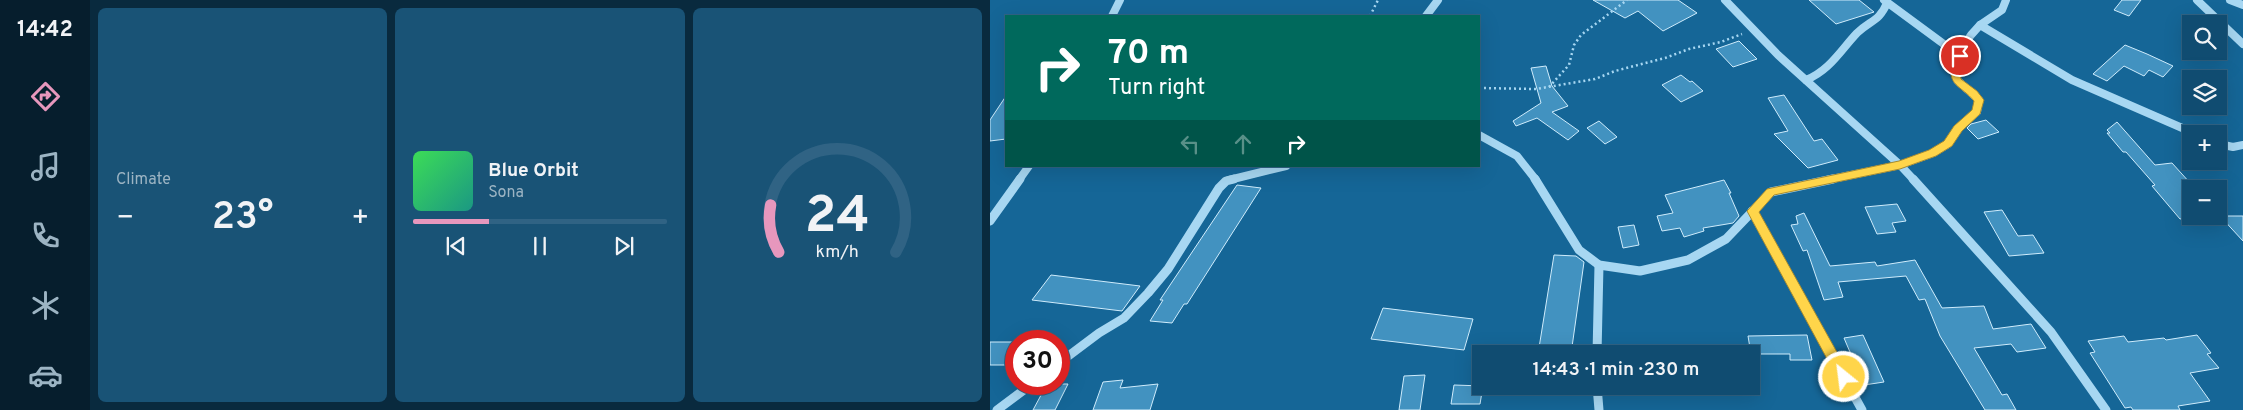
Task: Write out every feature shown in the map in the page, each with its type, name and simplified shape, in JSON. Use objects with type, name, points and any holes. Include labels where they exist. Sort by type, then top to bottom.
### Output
[{"type":"street","points":[[1112,15],[1120,0]]},
{"type":"street","points":[[1427,15],[1438,0]]},
{"type":"street","points":[[1725,0],[1806,80],[1900,165],[2051,332],[2106,410]]},
{"type":"street","points":[[1480,135],[1518,156],[1530,171],[1579,250],[1599,265],[1640,271],[1688,260],[1726,239],[1771,192],[1900,165],[1932,153],[1948,144],[1958,128],[1976,112],[1978,97],[1960,84],[1955,75],[1964,45],[1980,25],[2002,10],[2006,0]]},
{"type":"street","points":[[2197,0],[2243,44]]},
{"type":"street","points":[[2230,0],[2243,5]]},
{"type":"street","points":[[1806,80],[1818,75],[1829,67],[1859,31],[1882,15],[1886,2],[1960,56]]},
{"type":"street","points":[[1980,25],[2072,80],[2182,128]]},
{"type":"street","points":[[2227,146],[2233,147],[2243,145]]},
{"type":"street","points":[[990,221],[1028,167]]},
{"type":"street","points":[[1070,355],[1099,333],[1124,318],[1148,293],[1168,268],[1219,188],[1226,181],[1282,167]]},
{"type":"street","points":[[1752,211],[1862,410]]},
{"type":"street","points":[[1597,345],[1599,265]]},
{"type":"street","points":[[997,410],[1017,395]]},
{"type":"street","points":[[1597,395],[1598,410]]},
{"type":"path","points":[[1370,15],[1378,0]]},
{"type":"path","points":[[1549,88],[1569,65],[1574,44],[1580,35],[1627,0]]},
{"type":"path","points":[[1480,88],[1536,89],[1595,80],[1615,71],[1697,47],[1721,42],[1755,30]]},
{"type":"building","points":[[1593,0],[1678,0],[1697,13],[1663,31],[1638,11],[1625,18]]},
{"type":"building","points":[[1809,0],[1859,0],[1874,12],[1836,24]]},
{"type":"building","points":[[2122,0],[2141,0],[2129,16],[2114,10]]},
{"type":"building","points":[[1739,41],[1757,59],[1733,67],[1716,49]]},
{"type":"building","points":[[2125,45],[2173,66],[2163,77],[2149,70],[2144,76],[2124,66],[2107,81],[2093,74]]},
{"type":"building","points":[[1546,66],[1552,86],[1568,106],[1552,112],[1579,131],[1568,140],[1537,118],[1516,126],[1513,121],[1541,103],[1531,68]]},
{"type":"building","points":[[1681,75],[1690,82],[1692,81],[1703,91],[1681,102],[1662,85]]},
{"type":"building","points":[[1784,95],[1814,141],[1822,139],[1838,160],[1808,168],[1774,134],[1788,131],[1768,98]]},
{"type":"building","points":[[1005,98],[1005,139],[990,141],[990,120]]},
{"type":"building","points":[[1986,120],[1999,132],[1978,139],[1967,128],[1971,124]]},
{"type":"building","points":[[1599,121],[1617,137],[1605,144],[1587,128]]},
{"type":"building","points":[[2117,122],[2155,165],[2172,163],[2187,180],[2182,180],[2182,219],[2180,219],[2152,186],[2155,185],[2126,152],[2123,152],[2107,133],[2110,133],[2107,130]]},
{"type":"building","points":[[1724,180],[1739,216],[1733,223],[1703,228],[1704,231],[1684,237],[1680,228],[1662,231],[1657,216],[1673,213],[1665,195]]},
{"type":"building","points":[[1237,185],[1261,188],[1187,304],[1184,304],[1172,323],[1150,321],[1163,300],[1160,300]]},
{"type":"building","points":[[1897,204],[1906,221],[1892,223],[1896,232],[1877,234],[1865,207]]},
{"type":"building","points":[[2002,210],[2018,236],[2033,235],[2044,253],[2009,256],[1984,212]]},
{"type":"building","points":[[1804,213],[1830,266],[1875,262],[1877,266],[1915,260],[1942,308],[1984,306],[1993,329],[2031,324],[2046,348],[2017,352],[2011,344],[1974,348],[2002,395],[2007,394],[2016,410],[1985,410],[1940,336],[1925,299],[1919,300],[1906,276],[1838,282],[1843,297],[1824,300],[1807,250],[1803,251],[1791,225],[1798,224],[1796,216]]},
{"type":"building","points":[[2227,216],[2243,216],[2243,241],[2227,224]]},
{"type":"building","points":[[1634,225],[1639,245],[1623,248],[1618,227]]},
{"type":"building","points":[[1554,255],[1576,256],[1584,262],[1572,345],[1539,345]]},
{"type":"building","points":[[1051,275],[1140,286],[1122,311],[1032,300]]},
{"type":"building","points":[[1383,308],[1473,319],[1464,350],[1371,339]]},
{"type":"building","points":[[1807,335],[1812,360],[1790,360],[1790,354],[1760,354],[1760,345],[1750,345],[1748,336]]},
{"type":"building","points":[[1863,335],[1884,382],[1864,385],[1844,338]]},
{"type":"building","points":[[2197,335],[2211,353],[2207,354],[2219,368],[2190,373],[2210,401],[2178,406],[2180,410],[2133,410],[2131,407],[2125,408],[2090,353],[2095,352],[2088,341],[2124,336],[2128,342],[2164,338],[2166,340]]},
{"type":"building","points":[[990,342],[1005,342],[1005,365],[990,365]]},
{"type":"building","points":[[1425,375],[1420,410],[1399,410],[1404,376]]},
{"type":"building","points":[[1123,380],[1120,388],[1158,384],[1150,410],[1093,410],[1103,382]]},
{"type":"building","points":[[1454,385],[1472,386],[1472,395],[1482,395],[1480,404],[1451,404]]},
{"type":"building","points":[[1041,395],[1062,395],[1055,410],[1033,410]]},
{"type":"route","points":[[1844,377],[1752,211],[1771,192],[1900,165],[1932,153],[1948,144],[1958,128],[1976,112],[1979,100],[1978,97],[1957,80],[1955,70],[1960,56]]}]
